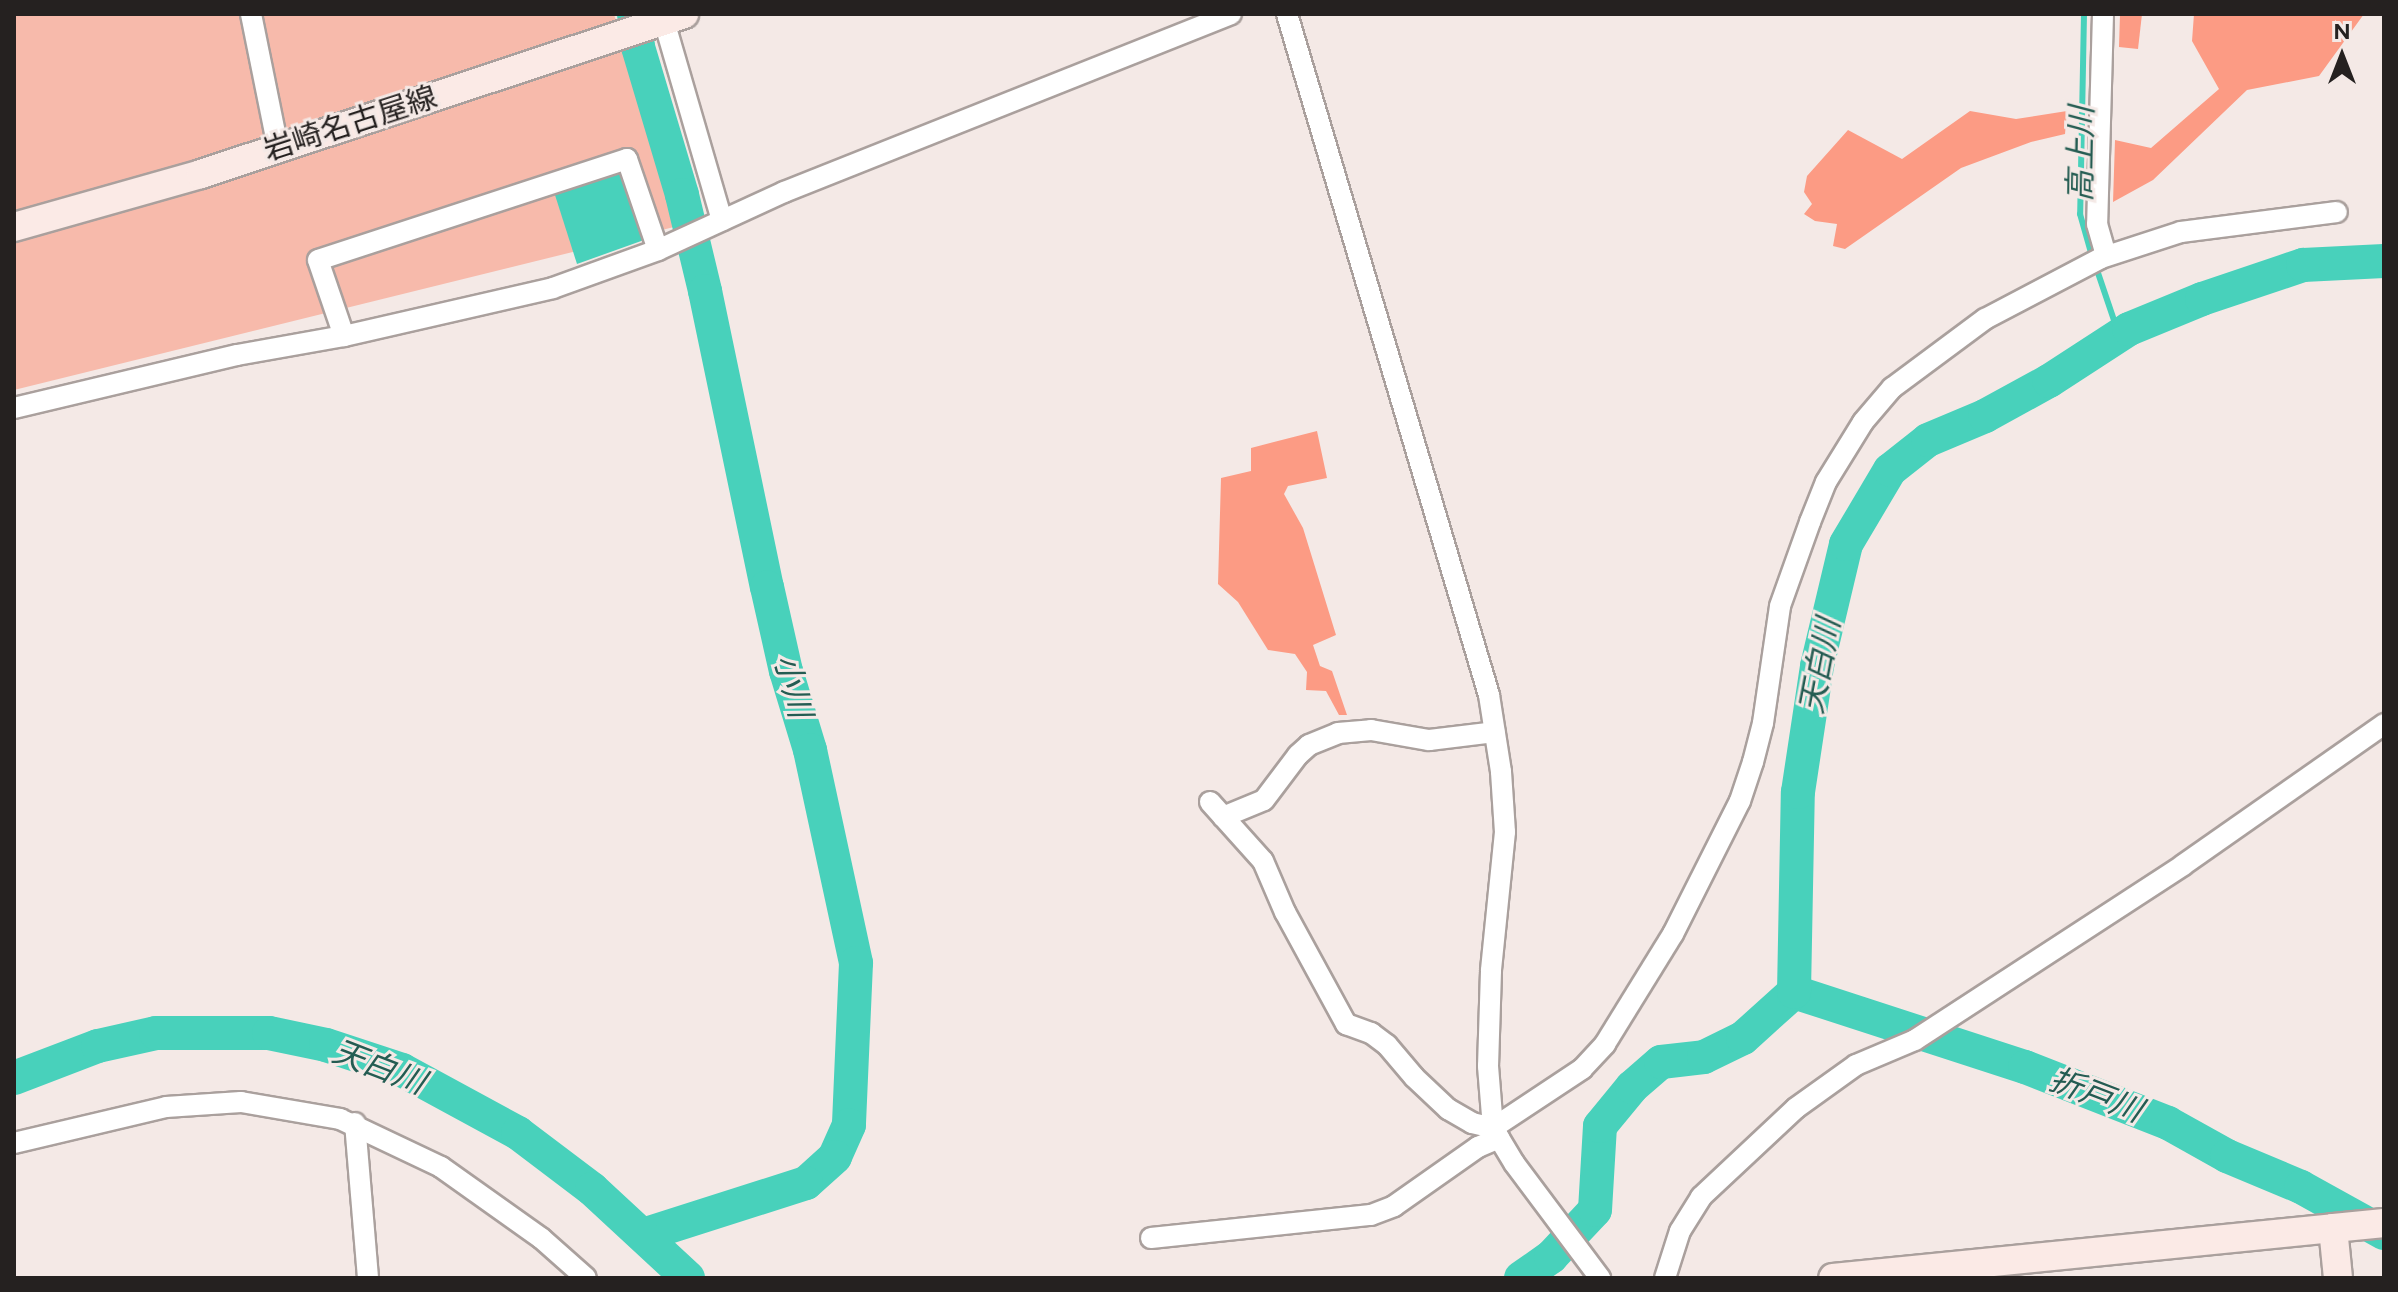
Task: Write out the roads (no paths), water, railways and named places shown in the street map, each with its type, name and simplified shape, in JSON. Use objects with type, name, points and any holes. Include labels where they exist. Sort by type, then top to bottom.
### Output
[{"type":"main road","name":"岩崎名古屋線","points":[[14,227],[278,148],[664,19]]},
{"type":"main road","points":[[1833,1278],[2384,1223]]},
{"type":"main road","points":[[2333,1228],[2338,1278]]},
{"type":"street","points":[[251,14],[278,148]]},
{"type":"street","points":[[14,408],[237,355],[344,336],[553,288],[667,246],[1231,14]]},
{"type":"street","points":[[1287,14],[1429,484],[1489,695],[1505,832],[1491,971],[1488,1066],[1496,1133],[1523,1177],[1596,1274]]},
{"type":"street","points":[[2096,261],[2103,14]]},
{"type":"street","points":[[664,19],[715,224]]},
{"type":"street","points":[[344,336],[318,260],[627,159],[667,246]]},
{"type":"street","points":[[1151,1238],[1371,1215],[1394,1206],[1582,1069],[1605,1044],[1673,934],[1740,801],[1763,723],[1780,606],[1791,571],[1826,482],[1863,422],[1892,388],[1924,361],[1985,319],[2096,261],[2181,232],[2337,212]]},
{"type":"street","points":[[1665,1278],[1680,1231],[1701,1197],[1796,1108],[1856,1065],[1915,1040],[1945,1017],[2183,865],[2384,724]]},
{"type":"street","points":[[1495,732],[1429,740],[1371,730],[1338,733],[1309,745],[1264,800],[1216,809],[1263,861],[1285,912],[1346,1024],[1371,1033],[1387,1045],[1414,1077],[1448,1109],[1496,1133]]},
{"type":"street","points":[[14,1143],[166,1107],[241,1102],[296,1109],[355,1123],[441,1167],[541,1238],[586,1278]]},
{"type":"street","points":[[355,1123],[368,1278]]},
{"type":"waterway","name":"小川","points":[[634,14],[638,47],[682,195],[705,291],[767,587],[786,671],[810,750],[856,963],[849,1125],[835,1157],[806,1183],[643,1235]]},
{"type":"waterway","name":"高上川","points":[[2084,14],[2080,214],[2092,256]]},
{"type":"waterway","name":"天白川","points":[[1521,1278],[1551,1257],[1595,1210],[1600,1126],[1632,1087],[1661,1062],[1704,1057],[1743,1038],[1794,992],[1798,792],[1817,666],[1846,544],[1890,470],[1928,440],[1985,416],[2049,381],[2129,329],[2202,299],[2303,265],[2384,261]]},
{"type":"waterway","name":"高上川","points":[[2096,267],[2119,335]]},
{"type":"waterway","name":"折戸川","points":[[1794,992],[2025,1067],[2168,1123],[2227,1156],[2301,1187],[2384,1233]]},
{"type":"waterway","name":"天白川","points":[[14,1078],[98,1046],[156,1033],[269,1033],[326,1045],[402,1070],[518,1133],[592,1189],[688,1278]]}]
